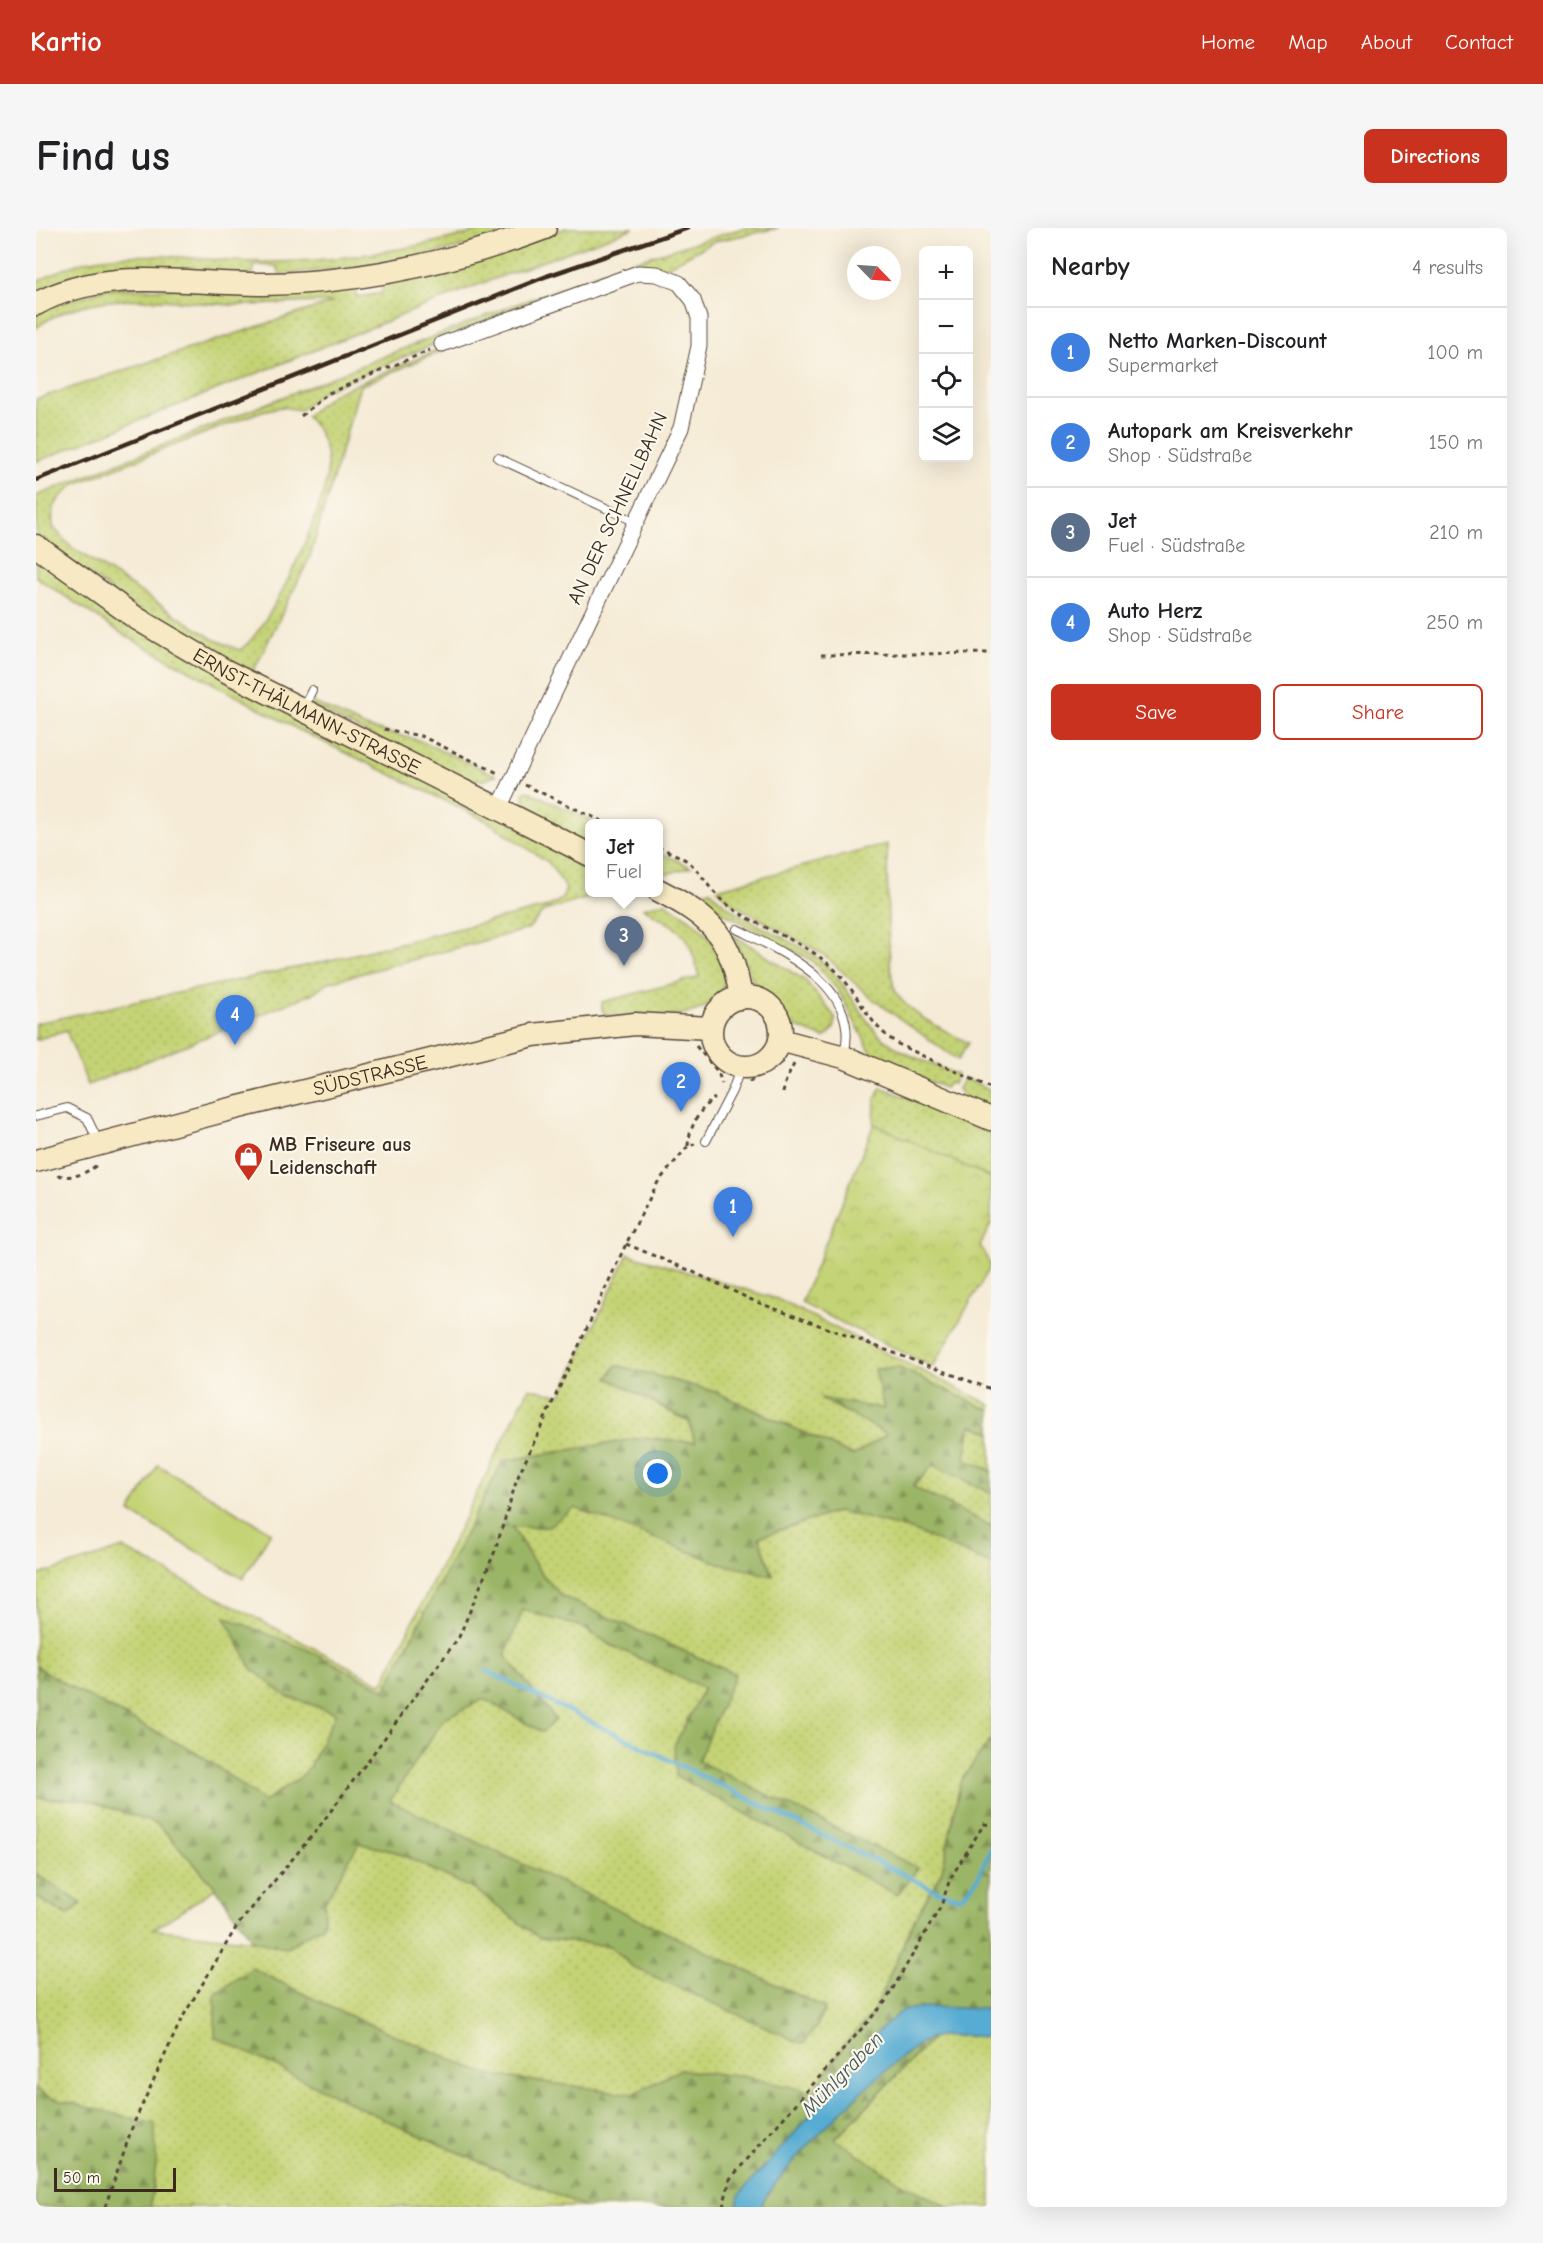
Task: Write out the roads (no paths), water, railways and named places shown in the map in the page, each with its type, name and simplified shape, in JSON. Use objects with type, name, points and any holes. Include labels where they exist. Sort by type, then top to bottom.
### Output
[{"type":"main road","points":[[36,304],[78,285],[105,281],[265,284],[386,273],[472,252],[545,228]]},
{"type":"main road","name":"ERNST-THÄLMANN-STRASSE","points":[[36,546],[97,592],[224,670],[585,853]]},
{"type":"main road","points":[[663,893],[697,910],[709,922],[734,962],[741,998]]},
{"type":"main road","points":[[741,998],[758,999],[774,1011],[781,1030],[780,1040],[768,1060],[758,1066],[741,1067],[723,1060],[716,1051],[710,1028],[719,1009],[728,1002],[741,998]]},
{"type":"main road","name":"SÜDSTRASSE","points":[[36,1161],[533,1035],[585,1027],[635,1024],[710,1028]]},
{"type":"main road","points":[[780,1040],[844,1057],[991,1119]]},
{"type":"street","name":"AN DER SCHNELLBAHN","points":[[442,344],[624,276],[657,274],[678,283],[693,300],[699,318],[699,346],[681,428],[498,810]]},
{"type":"lane","points":[[498,458],[636,522]]},
{"type":"lane","points":[[302,711],[312,690]]},
{"type":"lane","points":[[737,929],[799,962],[825,986],[844,1014],[848,1032],[844,1057]]},
{"type":"lane","points":[[706,1141],[741,1067]]},
{"type":"lane","points":[[36,1116],[67,1108],[87,1118],[99,1144]]},
{"type":"water","points":[[929,2007],[991,2009],[991,2037],[953,2035],[932,2038],[916,2046],[867,2087],[811,2143],[769,2192],[761,2207],[737,2207],[739,2195],[856,2064],[879,2030],[903,2010]]},
{"type":"waterway","points":[[487,1671],[937,1891],[959,1897],[965,1893],[979,1875],[991,1846]]},
{"type":"railway","points":[[36,480],[547,276],[688,228]]},
{"type":"place","name":"Jet","points":[[624,966]]},
{"type":"place","name":"Auto Herz","points":[[235,1045]]},
{"type":"place","name":"Autopark am Kreisverkehr","points":[[681,1112]]},
{"type":"place","name":"MB Friseure aus Leidenschaft","points":[[248,1182]]},
{"type":"place","name":"Netto Marken-Discount","points":[[733,1237]]},
{"type":"water label","name":"Mühlgraben","points":[[842,2074]]}]
